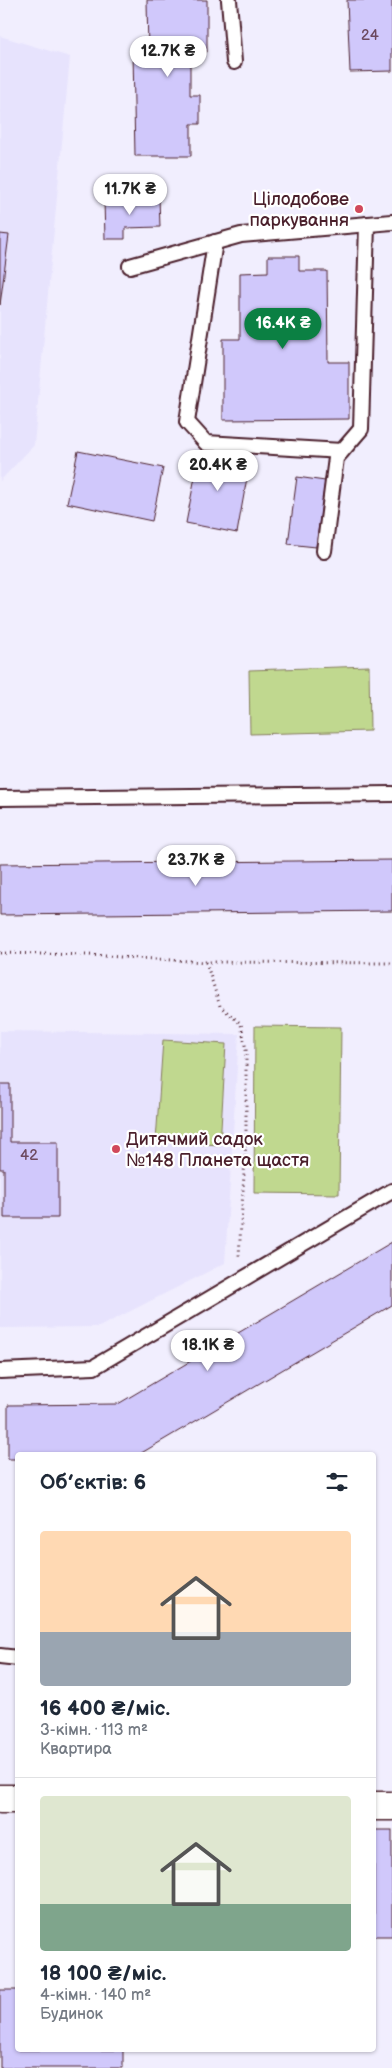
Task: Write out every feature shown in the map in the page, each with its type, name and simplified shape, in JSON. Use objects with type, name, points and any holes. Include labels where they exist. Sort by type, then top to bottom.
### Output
[{"type":"street","points":[[0,1799],[15,1799]]},
{"type":"street","points":[[376,1806],[392,1806]]},
{"type":"lane","points":[[229,0],[234,62]]},
{"type":"lane","points":[[130,266],[241,234],[392,222]]},
{"type":"lane","points":[[324,551],[336,458],[362,429],[367,224]]},
{"type":"lane","points":[[215,242],[187,422],[206,443],[342,451]]},
{"type":"lane","points":[[0,798],[392,794]]},
{"type":"lane","points":[[0,1371],[94,1367],[392,1191]]},
{"type":"lane","points":[[0,1656],[15,1658]]},
{"type":"path","points":[[0,953],[88,955],[206,962],[392,963]]},
{"type":"path","points":[[206,962],[220,1006],[241,1024],[246,1050],[246,1141],[237,1283]]},
{"type":"shaded area","points":[[0,36],[70,57],[34,445],[0,481]]},
{"type":"shaded area","name":"Дитячмий садок №148 Планета щастя","points":[[0,1031],[239,1034],[225,1263],[99,1327],[0,1328]]},
{"type":"green space","points":[[369,666],[370,731],[250,734],[249,670]]},
{"type":"green space","points":[[255,1026],[341,1027],[339,1194],[254,1193]]},
{"type":"green space","points":[[163,1040],[226,1044],[220,1145],[156,1141]]},
{"type":"building","points":[[147,0],[207,0],[207,52],[190,52],[190,95],[200,95],[200,124],[191,124],[191,156],[135,156],[133,53],[148,52]]},
{"type":"building","points":[[347,0],[392,0],[392,71],[350,72]]},
{"type":"building","points":[[159,198],[160,227],[125,228],[125,239],[105,239],[104,200]]},
{"type":"building","points":[[0,234],[9,235],[0,305]]},
{"type":"building","points":[[268,256],[299,256],[299,271],[327,271],[328,362],[349,362],[349,419],[223,420],[223,339],[240,339],[240,273],[268,272]]},
{"type":"building","points":[[78,451],[163,468],[152,521],[67,503]]},
{"type":"building","points":[[200,451],[250,461],[237,533],[186,523]]},
{"type":"building","points":[[297,477],[325,481],[316,547],[288,544]]},
{"type":"building","points":[[392,860],[392,911],[0,915],[0,864]]},
{"type":"building","points":[[0,1084],[10,1084],[10,1142],[58,1142],[58,1218],[4,1218],[4,1169],[0,1169]]},
{"type":"building","points":[[392,1242],[392,1305],[143,1452],[15,1452],[15,1459],[8,1459],[8,1405],[118,1404]]},
{"type":"building","points":[[376,1830],[392,1830],[392,1936],[376,1936]]},
{"type":"building","points":[[0,1990],[15,1990],[15,2052],[123,2052],[123,2068],[0,2068]]},
{"type":"place","name":"Цілодобове паркування","points":[[359,209]]},
{"type":"place","name":"Дитячмий садок №148 Планета щастя","points":[[116,1149]]}]
